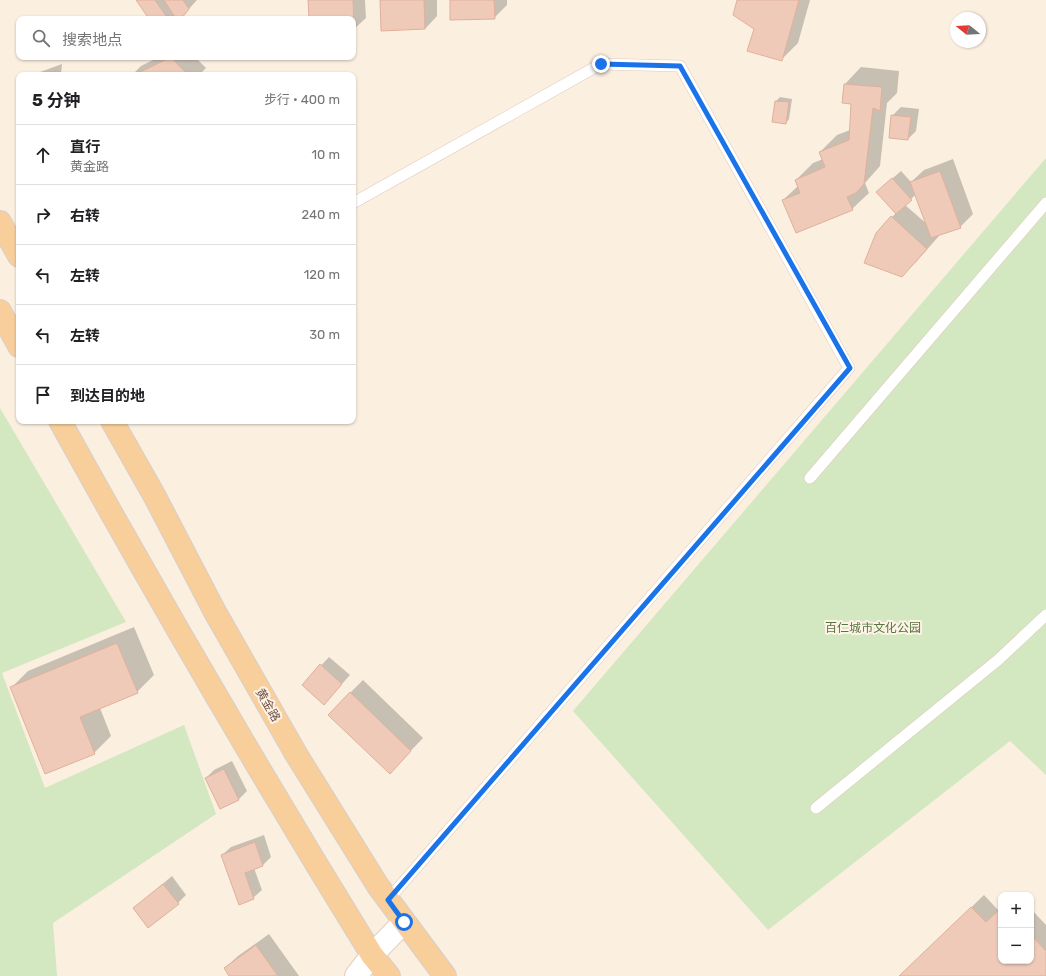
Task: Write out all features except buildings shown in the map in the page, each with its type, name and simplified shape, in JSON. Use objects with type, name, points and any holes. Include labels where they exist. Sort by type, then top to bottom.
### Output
[{"type":"main road","points":[[0,222],[16,251]]},
{"type":"main road","points":[[0,311],[16,340]]},
{"type":"main road","points":[[62,424],[287,817],[372,955],[389,976]]},
{"type":"main road","name":"黄金路","points":[[114,424],[154,495],[215,612],[292,747],[388,900],[445,976]]},
{"type":"street","points":[[356,976],[372,955],[404,922]]},
{"type":"lane","points":[[356,201],[601,64],[680,66],[850,368],[388,900]]},
{"type":"lane","points":[[810,478],[1046,203]]},
{"type":"lane","points":[[816,808],[998,660],[1046,615]]},
{"type":"green space","name":"百仁城市文化公园","points":[[1046,158],[1046,775],[1010,741],[768,930],[573,711]]},
{"type":"green space","points":[[0,408],[126,622],[2,673],[45,788],[184,725],[216,814],[53,923],[57,976],[0,976]]},
{"type":"route","points":[[404,922],[388,900],[850,368],[680,66],[601,64]]}]
